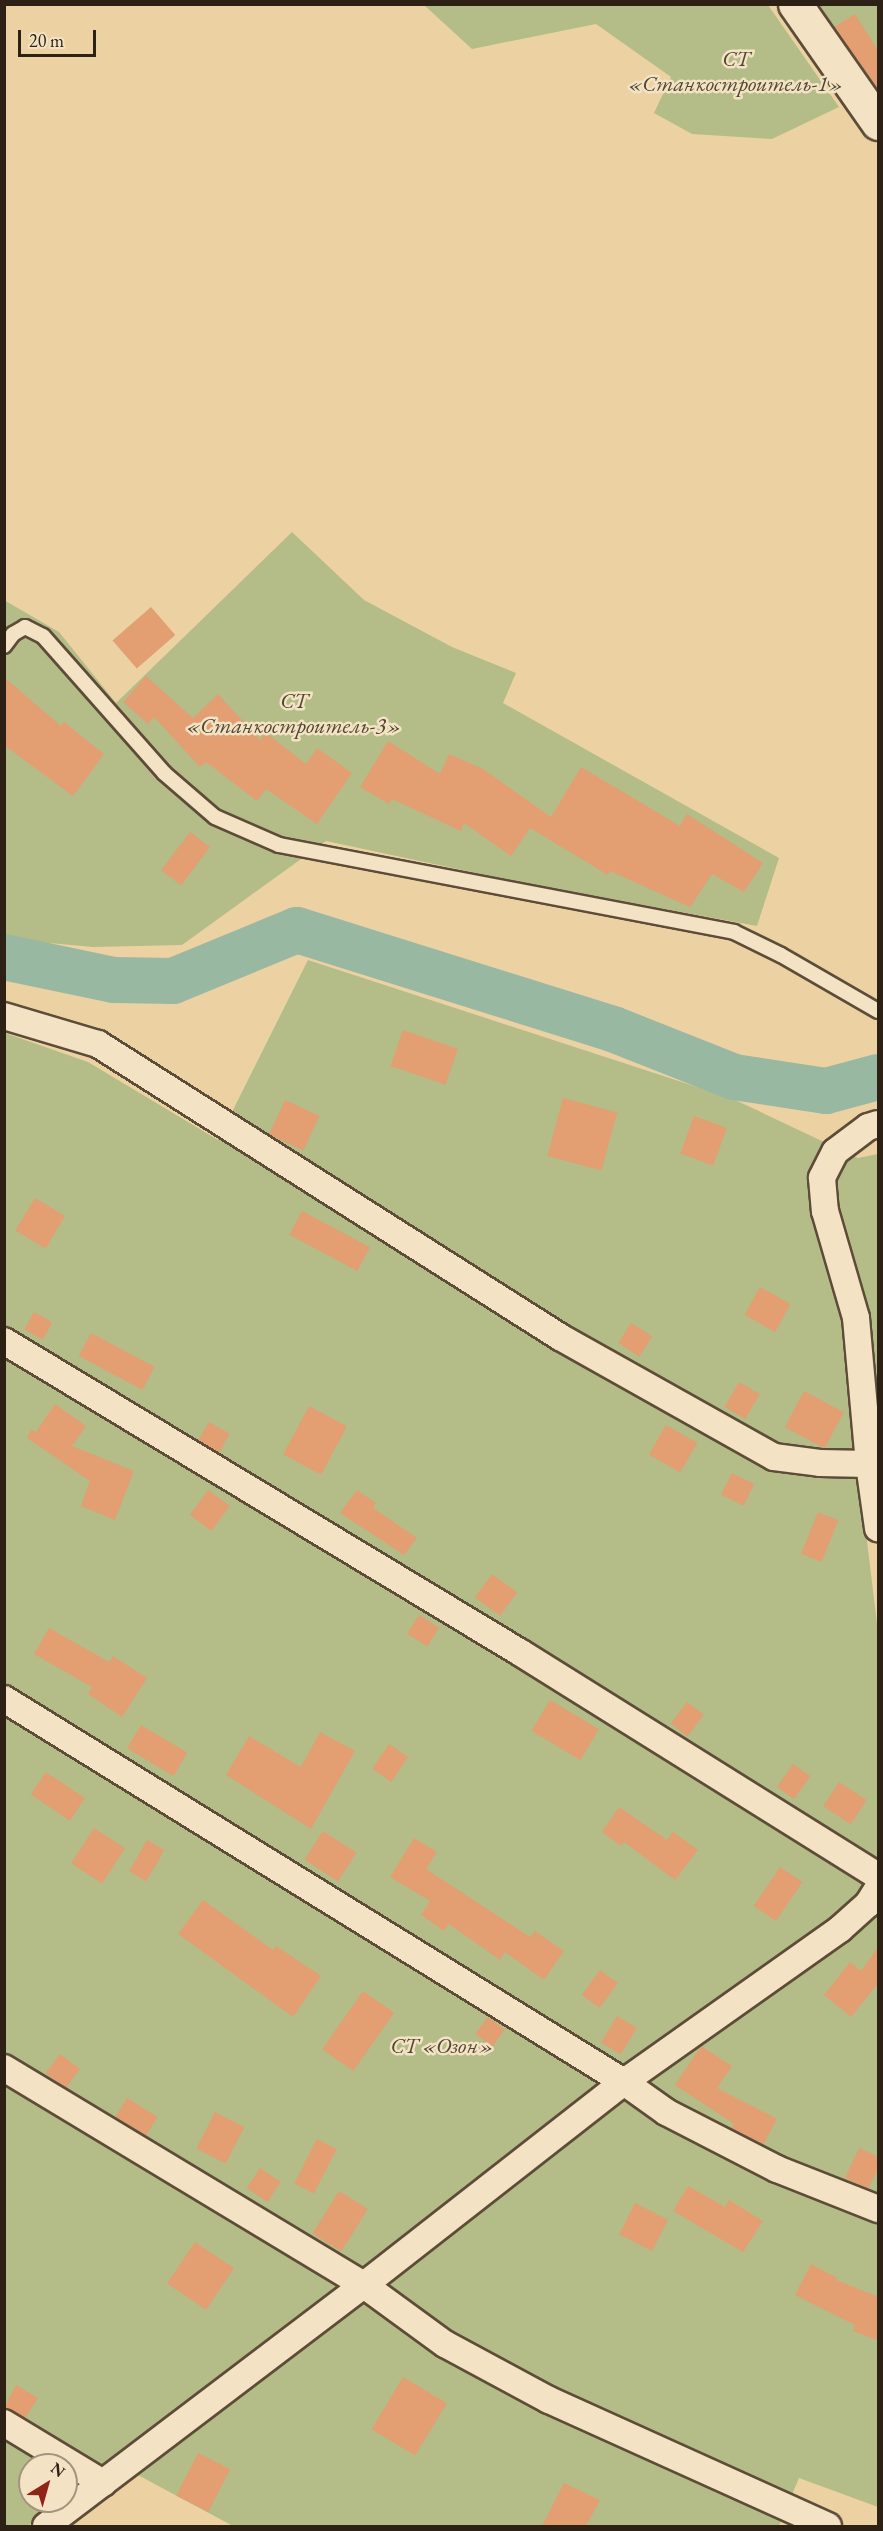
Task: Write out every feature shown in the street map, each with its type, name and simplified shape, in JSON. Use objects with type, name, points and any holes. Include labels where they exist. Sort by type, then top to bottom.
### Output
[{"type":"street","points":[[795,4],[879,123]]},
{"type":"street","points":[[4,1016],[98,1044],[560,1337],[774,1457],[820,1464],[869,1464]]},
{"type":"street","points":[[879,1124],[868,1127],[835,1152],[822,1178],[825,1211],[856,1318],[869,1464],[879,1528]]},
{"type":"street","points":[[4,1341],[521,1653],[879,1876]]},
{"type":"street","points":[[4,1699],[624,2082],[666,2112],[777,2169],[879,2209]]},
{"type":"street","points":[[46,2526],[364,2285],[624,2082],[840,1929],[868,1904],[879,1888]]},
{"type":"street","points":[[4,2068],[364,2285],[445,2344],[549,2400],[828,2526]]},
{"type":"street","points":[[4,2423],[103,2483]]},
{"type":"lane","points":[[4,646],[13,634],[25,627],[43,636],[164,773],[215,817],[279,845],[734,932],[781,955],[879,1011]]},
{"type":"green space","name":"СТ «Станкостроитель-1»","points":[[424,5],[768,5],[839,107],[772,139],[692,134],[654,113],[671,77],[596,24],[472,49]]},
{"type":"green space","name":"СТ «Станкостроитель-1»","points":[[812,5],[878,5],[878,96]]},
{"type":"green space","name":"СТ «Станкостроитель-3»","points":[[292,532],[364,600],[452,647],[516,673],[503,703],[779,858],[757,926],[518,882],[326,841],[182,945],[93,947],[5,939],[4,600],[59,632],[116,703]]},
{"type":"green space","name":"СТ «Озон»","points":[[308,960],[731,1098],[858,1158],[878,1154],[878,1407],[851,1409],[878,1632],[878,2507],[799,2478],[779,2526],[233,2526],[108,2459],[78,2485],[78,2453],[18,2453],[18,2513],[44,2513],[28,2526],[5,2526],[5,1033],[88,1062],[218,1140]]},
{"type":"building","points":[[855,14],[879,52],[879,91],[834,27]]},
{"type":"building","points":[[151,607],[175,635],[137,668],[113,640]]},
{"type":"building","points":[[146,676],[193,718],[218,694],[260,740],[265,732],[306,764],[317,748],[352,773],[317,824],[266,789],[257,801],[206,762],[200,767],[154,717],[148,724],[123,702]]},
{"type":"building","points":[[4,677],[61,726],[64,722],[104,754],[73,796],[4,745]]},
{"type":"building","points":[[388,741],[440,774],[449,754],[483,769],[551,817],[581,767],[680,826],[687,814],[763,863],[744,892],[712,874],[690,907],[610,871],[608,875],[530,828],[511,856],[464,823],[461,831],[392,799],[389,804],[360,787]]},
{"type":"building","points":[[190,832],[210,847],[181,885],[161,870]]},
{"type":"building","points":[[403,1030],[458,1049],[445,1085],[391,1066]]},
{"type":"building","points":[[563,1098],[617,1112],[602,1170],[547,1156]]},
{"type":"building","points":[[285,1100],[319,1116],[303,1150],[269,1134]]},
{"type":"building","points":[[694,1116],[727,1128],[713,1166],[680,1154]]},
{"type":"building","points":[[35,1198],[65,1216],[45,1249],[15,1231]]},
{"type":"building","points":[[302,1211],[370,1247],[357,1271],[289,1235]]},
{"type":"building","points":[[760,1287],[791,1304],[775,1332],[744,1315]]},
{"type":"building","points":[[34,1312],[52,1322],[43,1340],[24,1329]]},
{"type":"building","points":[[631,1323],[652,1336],[639,1357],[618,1343]]},
{"type":"building","points":[[91,1333],[155,1367],[142,1390],[79,1356]]},
{"type":"building","points":[[739,1382],[760,1394],[745,1419],[724,1407]]},
{"type":"building","points":[[804,1391],[844,1412],[824,1448],[785,1427]]},
{"type":"building","points":[[55,1404],[86,1426],[72,1446],[134,1471],[115,1520],[81,1506],[90,1481],[27,1438],[31,1430],[36,1432]]},
{"type":"building","points":[[309,1406],[347,1426],[321,1475],[283,1455]]},
{"type":"building","points":[[209,1422],[230,1434],[219,1452],[198,1440]]},
{"type":"building","points":[[666,1425],[697,1443],[680,1472],[649,1454]]},
{"type":"building","points":[[732,1473],[754,1484],[743,1506],[721,1494]]},
{"type":"building","points":[[208,1490],[230,1506],[212,1531],[190,1515]]},
{"type":"building","points":[[357,1490],[376,1503],[373,1508],[417,1538],[404,1555],[340,1513]]},
{"type":"building","points":[[818,1512],[838,1520],[822,1562],[801,1554]]},
{"type":"building","points":[[492,1574],[517,1592],[500,1616],[475,1597]]},
{"type":"building","points":[[419,1615],[439,1628],[427,1647],[407,1633]]},
{"type":"building","points":[[49,1628],[109,1662],[113,1656],[147,1678],[122,1717],[88,1694],[92,1687],[34,1654]]},
{"type":"building","points":[[550,1700],[599,1729],[580,1760],[531,1731]]},
{"type":"building","points":[[687,1702],[704,1715],[688,1736],[671,1724]]},
{"type":"building","points":[[141,1725],[187,1753],[173,1776],[127,1748]]},
{"type":"building","points":[[320,1732],[355,1751],[311,1829],[226,1775],[249,1736],[301,1767]]},
{"type":"building","points":[[389,1744],[408,1757],[391,1782],[372,1769]]},
{"type":"building","points":[[793,1764],[810,1776],[794,1799],[777,1787]]},
{"type":"building","points":[[46,1772],[85,1798],[70,1821],[31,1794]]},
{"type":"building","points":[[839,1782],[867,1800],[851,1824],[823,1806]]},
{"type":"building","points":[[619,1807],[667,1840],[673,1832],[698,1850],[675,1880],[624,1842],[621,1846],[602,1832]]},
{"type":"building","points":[[94,1828],[125,1848],[102,1883],[71,1863]]},
{"type":"building","points":[[323,1831],[357,1853],[338,1881],[304,1860]]},
{"type":"building","points":[[414,1838],[437,1852],[426,1869],[530,1937],[535,1931],[564,1951],[544,1980],[505,1952],[500,1960],[449,1924],[444,1931],[421,1915],[430,1901],[390,1877]]},
{"type":"building","points":[[147,1840],[164,1850],[146,1881],[129,1871]]},
{"type":"building","points":[[780,1867],[802,1882],[776,1921],[754,1906]]},
{"type":"building","points":[[203,1900],[273,1950],[276,1946],[321,1976],[293,2017],[178,1934]]},
{"type":"building","points":[[879,1946],[879,1982],[851,2017],[824,1995],[850,1962],[861,1971]]},
{"type":"building","points":[[600,1970],[618,1983],[600,2008],[582,1995]]},
{"type":"building","points":[[363,1991],[394,2013],[353,2071],[322,2049]]},
{"type":"building","points":[[617,2016],[637,2028],[621,2054],[601,2043]]},
{"type":"building","points":[[488,2017],[505,2030],[492,2046],[475,2034]]},
{"type":"building","points":[[701,2046],[732,2066],[717,2088],[777,2119],[763,2145],[731,2129],[734,2124],[675,2085]]},
{"type":"building","points":[[60,2054],[80,2069],[66,2088],[46,2073]]},
{"type":"building","points":[[127,2098],[158,2117],[146,2136],[115,2117]]},
{"type":"building","points":[[215,2112],[244,2127],[226,2164],[196,2149]]},
{"type":"building","points":[[317,2139],[337,2149],[314,2194],[294,2184]]},
{"type":"building","points":[[859,2148],[879,2157],[879,2167],[868,2189],[845,2178]]},
{"type":"building","points":[[260,2168],[281,2182],[267,2202],[247,2188]]},
{"type":"building","points":[[688,2186],[725,2207],[729,2200],[763,2221],[743,2252],[673,2211]]},
{"type":"building","points":[[339,2191],[368,2209],[341,2251],[313,2233]]},
{"type":"building","points":[[635,2203],[668,2220],[652,2251],[619,2234]]},
{"type":"building","points":[[195,2242],[234,2268],[206,2310],[167,2283]]},
{"type":"building","points":[[811,2264],[837,2278],[836,2280],[879,2297],[879,2341],[853,2331],[855,2325],[795,2295]]},
{"type":"building","points":[[403,2377],[447,2403],[415,2456],[372,2429]]},
{"type":"building","points":[[16,2385],[38,2398],[25,2418],[4,2408]]},
{"type":"building","points":[[198,2453],[230,2469],[208,2512],[176,2496]]},
{"type":"building","points":[[564,2483],[600,2500],[586,2526],[542,2526]]},
{"type":"waterway","points":[[4,957],[114,980],[173,981],[297,930],[613,1029],[734,1077],[826,1091],[878,1077]]}]
